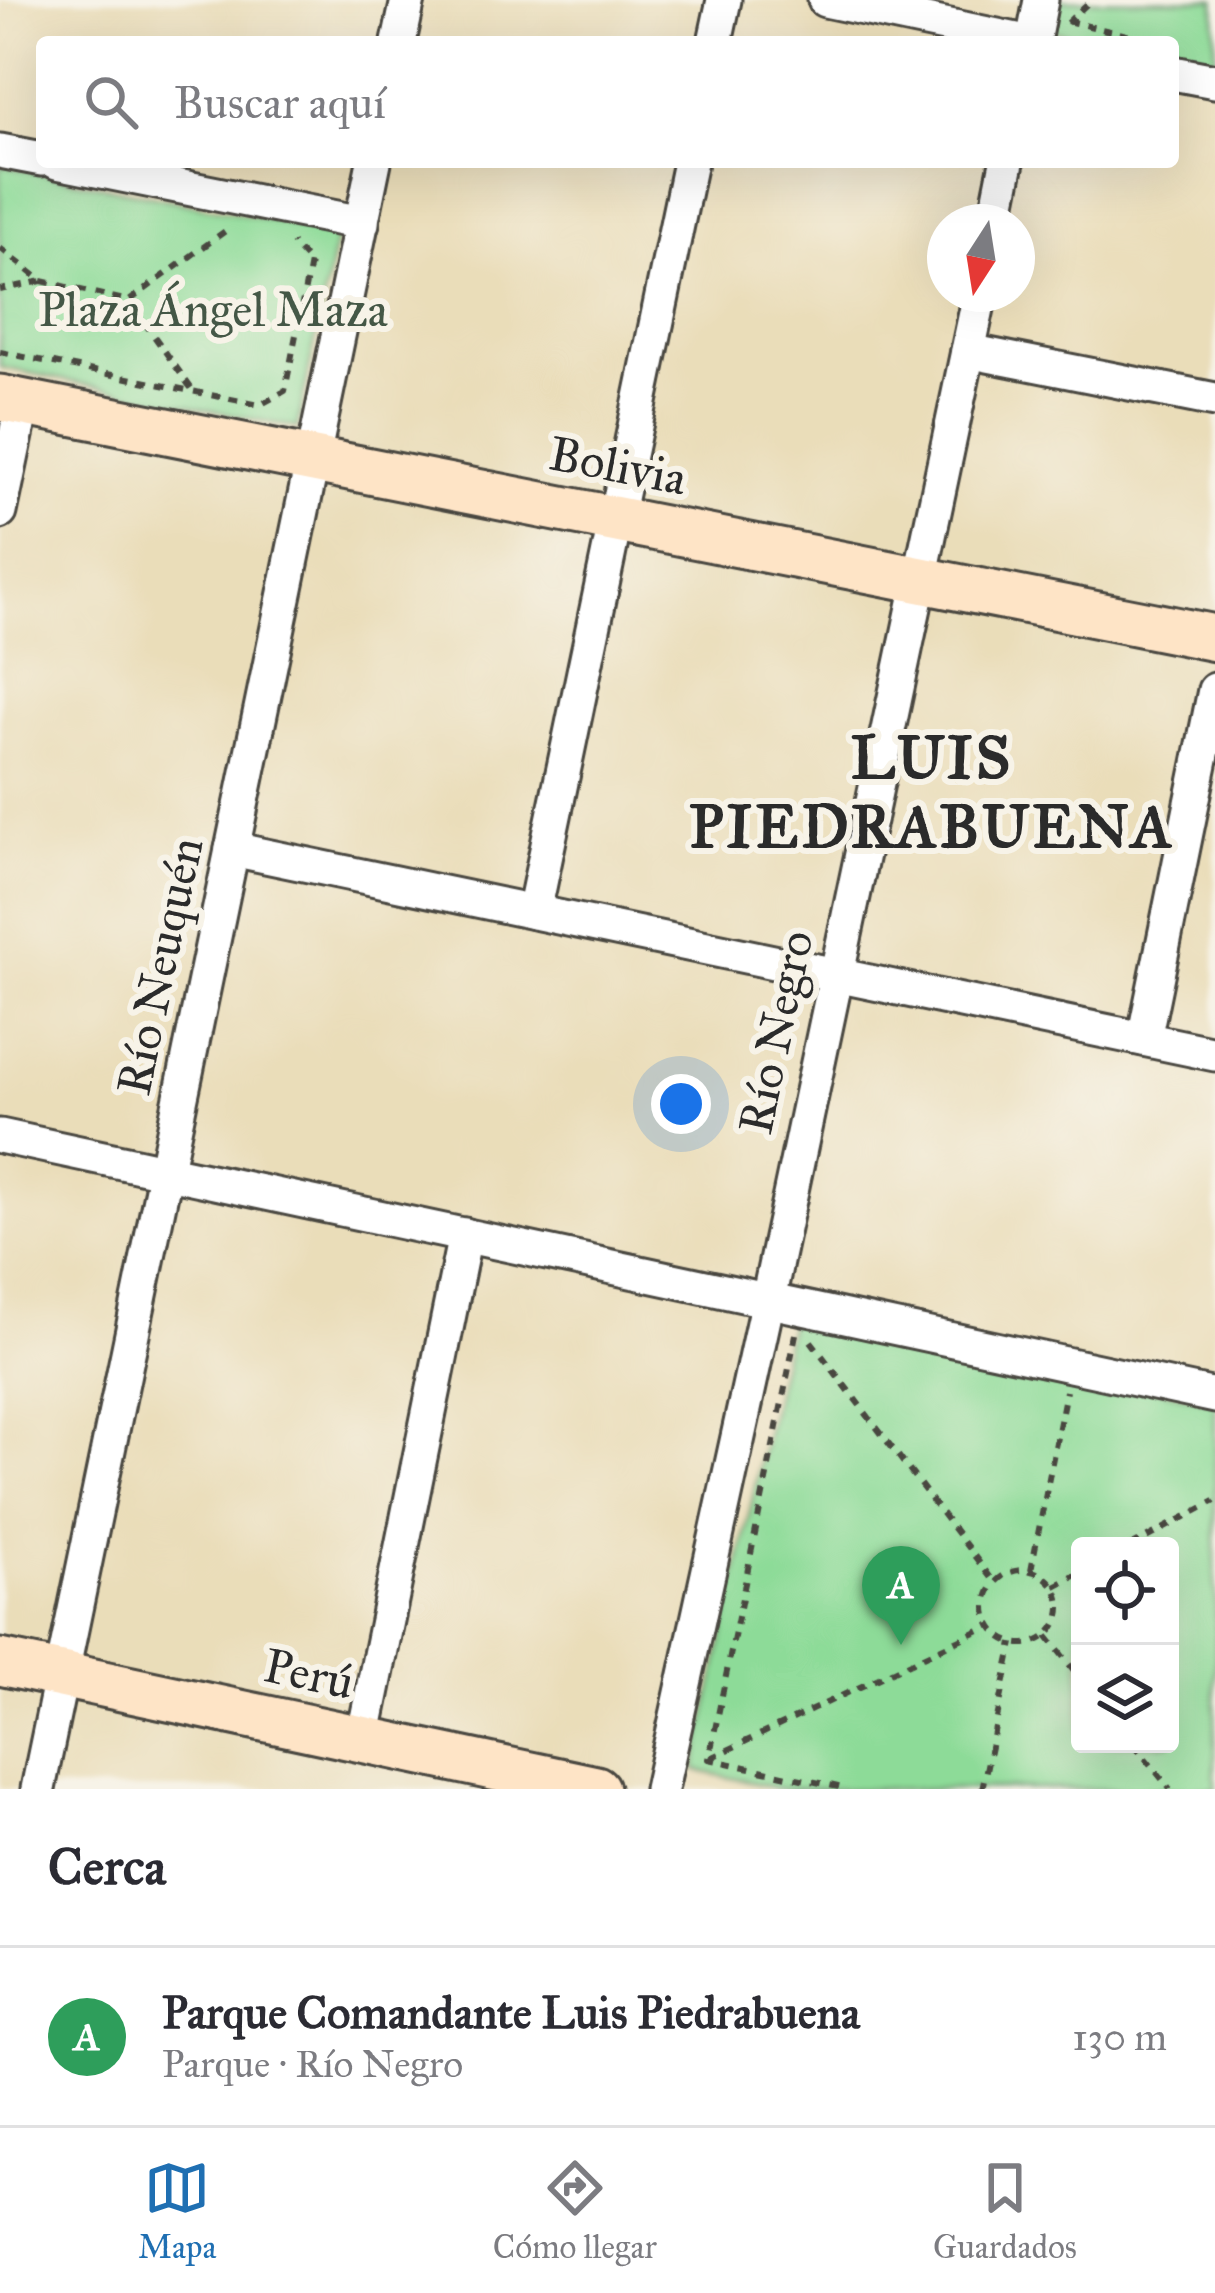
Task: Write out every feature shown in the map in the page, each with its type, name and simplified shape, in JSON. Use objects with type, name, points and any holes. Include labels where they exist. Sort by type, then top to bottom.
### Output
[{"type":"street","points":[[400,36],[408,0]]},
{"type":"street","points":[[716,36],[724,0]]},
{"type":"street","points":[[825,0],[1000,36]]},
{"type":"street","points":[[1031,36],[1041,0]]},
{"type":"street","points":[[1179,74],[1215,81]]},
{"type":"street","points":[[0,151],[36,158]]},
{"type":"street","points":[[87,168],[362,223]]},
{"type":"street","name":"Río Neuquén","points":[[38,1789],[373,168]]},
{"type":"street","points":[[534,912],[689,168]]},
{"type":"street","points":[[999,204],[1006,168]]},
{"type":"street","name":"Río Negro","points":[[661,1789],[976,312]]},
{"type":"street","points":[[968,351],[1215,400]]},
{"type":"street","points":[[0,512],[12,400]]},
{"type":"street","name":"Bolivia","points":[[12,400],[1215,638]]},
{"type":"street","points":[[1144,1039],[1215,690]]},
{"type":"street","points":[[232,849],[1215,1054]]},
{"type":"street","points":[[0,1136],[1215,1396]]},
{"type":"street","points":[[363,1739],[465,1235]]},
{"type":"street","name":"Perú","points":[[0,1662],[596,1789]]},
{"type":"path","points":[[1067,23],[1071,0]]},
{"type":"path","points":[[1067,23],[1090,0]]},
{"type":"path","points":[[1067,23],[1129,36]]},
{"type":"path","points":[[129,301],[228,229],[205,224]]},
{"type":"path","points":[[0,352],[260,405],[285,391],[310,262],[296,244],[273,239]]},
{"type":"path","points":[[0,248],[42,281]]},
{"type":"path","points":[[0,290],[42,281],[129,301],[193,392]]},
{"type":"path","points":[[709,1759],[798,1324],[994,1582]]},
{"type":"path","points":[[1031,1570],[1068,1382]]},
{"type":"path","points":[[1147,1537],[1215,1501]]},
{"type":"path","points":[[1031,1570],[1048,1579],[1061,1607],[1047,1636],[1030,1644],[1013,1643],[990,1625],[986,1603],[994,1582],[1011,1571],[1031,1570]]},
{"type":"path","points":[[1054,1586],[1071,1578]]},
{"type":"path","points":[[709,1759],[990,1625]]},
{"type":"path","points":[[1047,1636],[1071,1667]]},
{"type":"path","points":[[982,1789],[1013,1643]]},
{"type":"path","points":[[1141,1753],[1170,1789]]},
{"type":"path","points":[[709,1759],[848,1789]]},
{"type":"green space","points":[[1055,0],[1215,0],[1215,65],[1179,57],[1179,36],[1078,36],[1049,30]]},
{"type":"green space","name":"Plaza Ángel Maza","points":[[0,165],[337,234],[297,428],[0,367]]},
{"type":"green space","points":[[792,1312],[1215,1402],[1215,1789],[782,1789],[695,1770]]},
{"type":"place","name":"Parque Comandante Luis Piedrabuena","points":[[901,1645]]},
{"type":"district","name":"LUIS PIEDRABUENA","points":[[932,792]]}]
